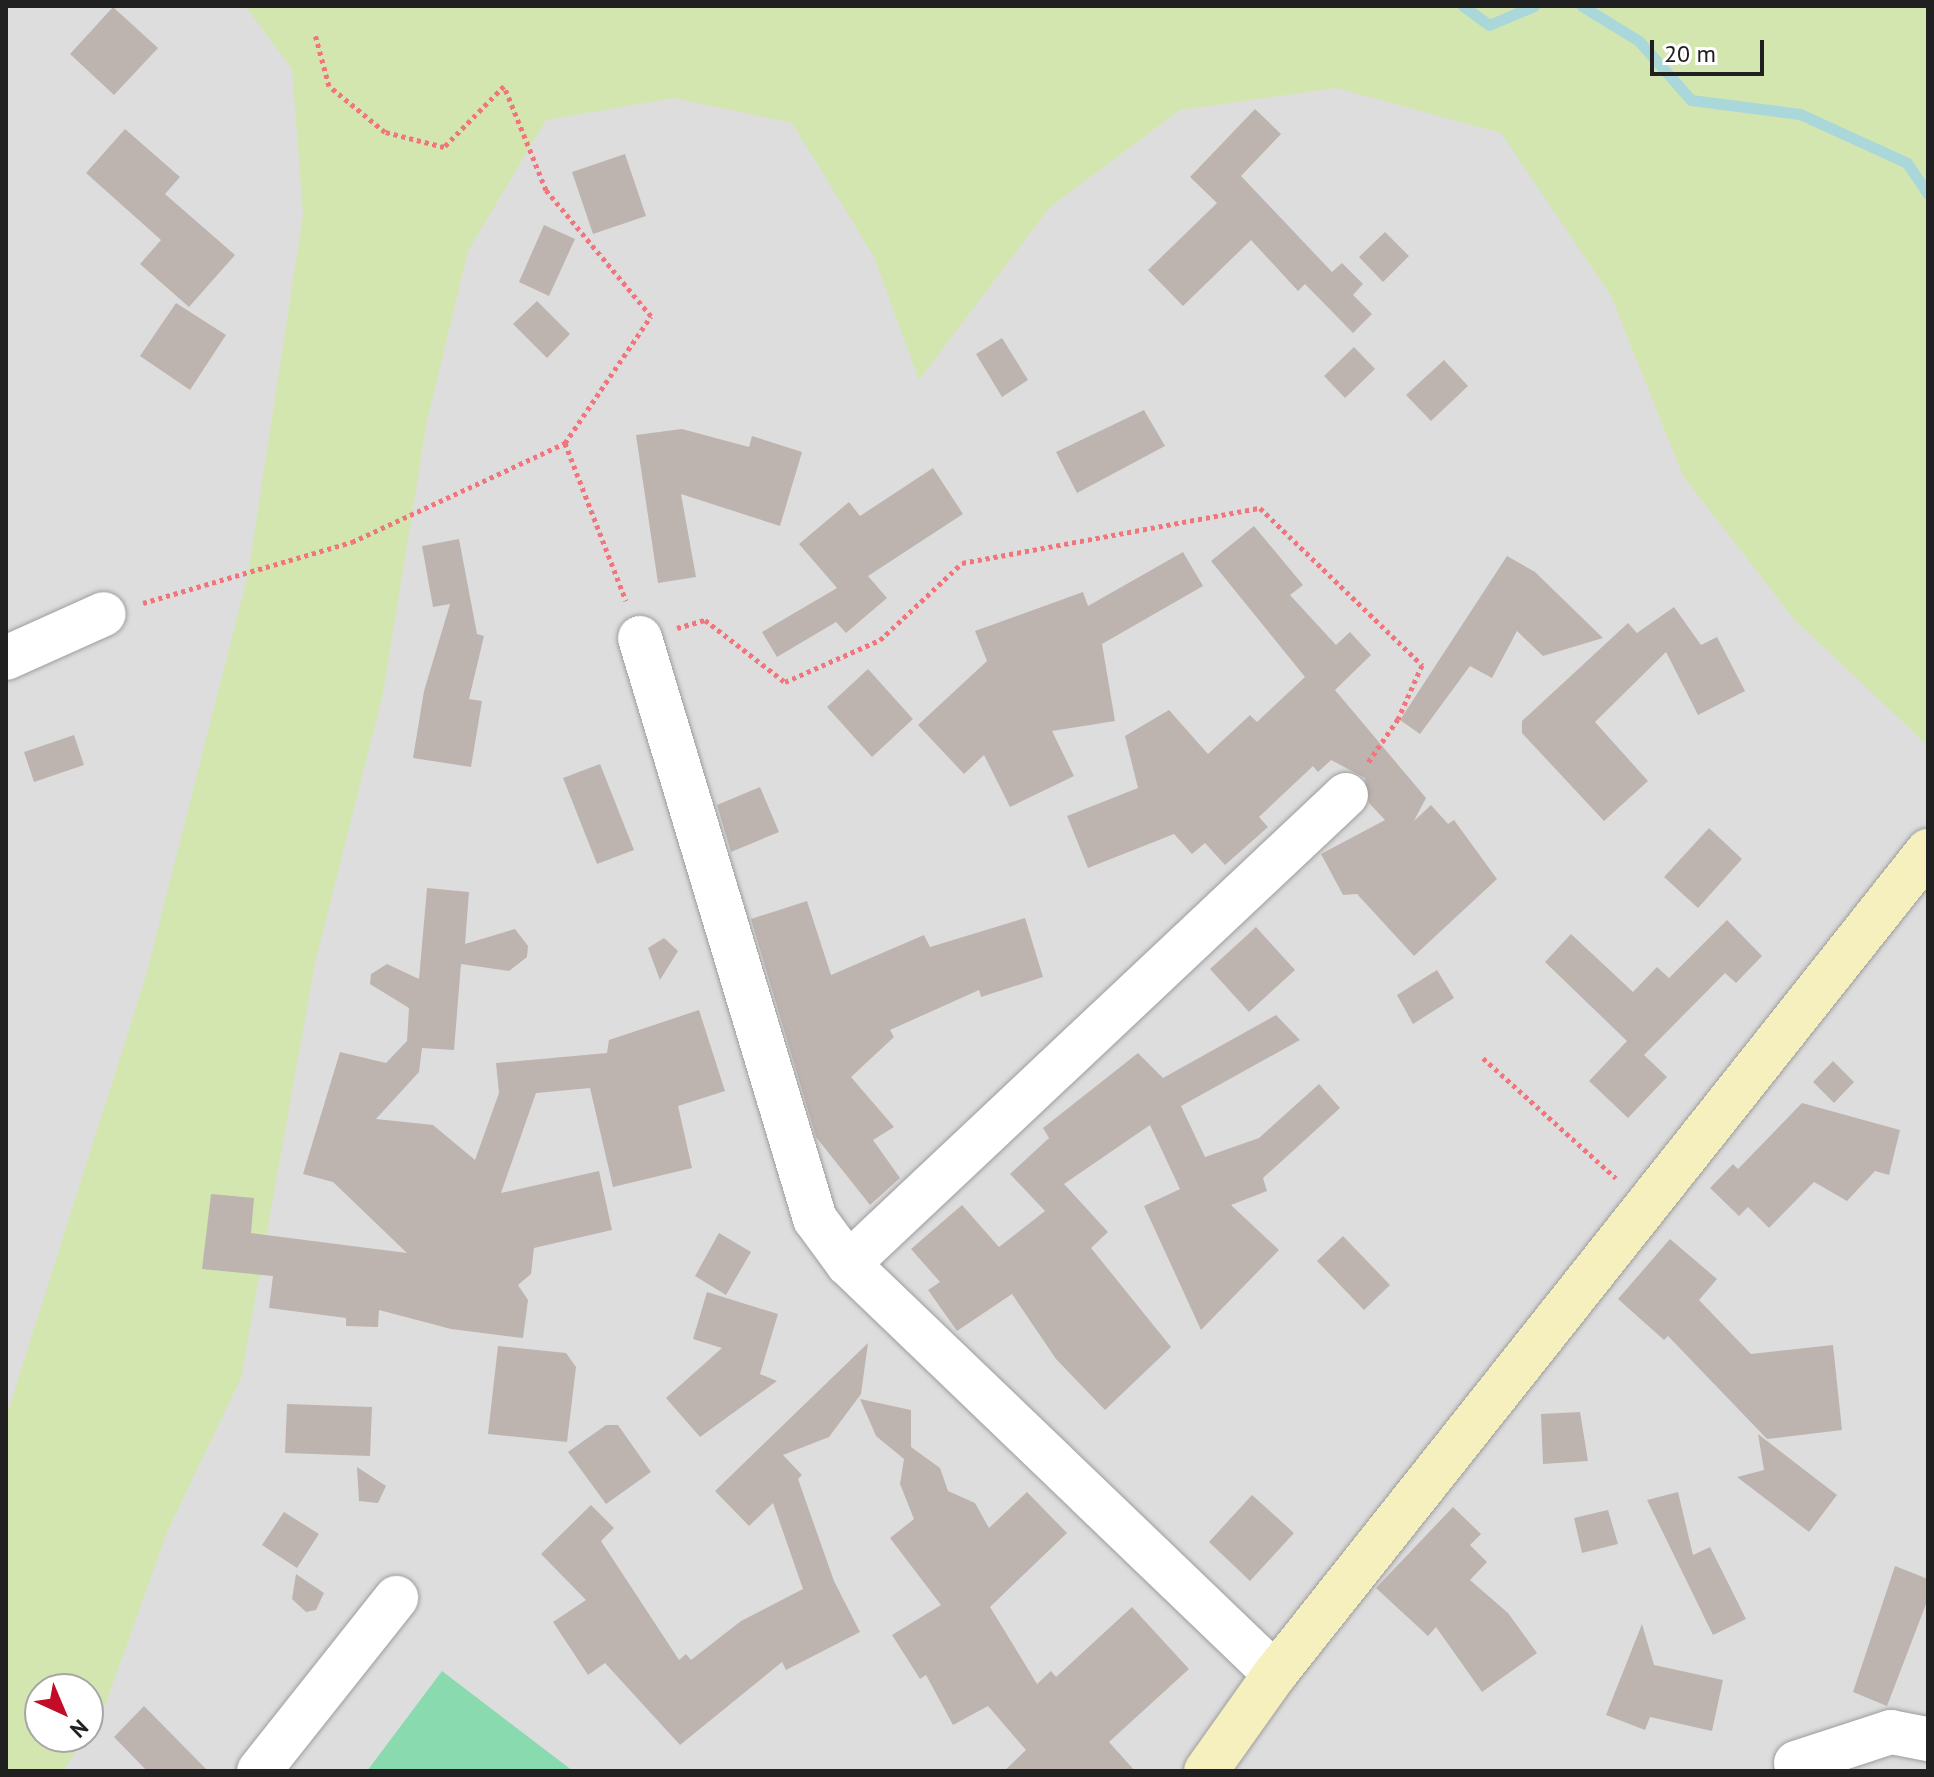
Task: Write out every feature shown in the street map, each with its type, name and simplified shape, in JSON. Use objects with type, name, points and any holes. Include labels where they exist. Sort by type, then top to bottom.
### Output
[{"type":"street","points":[[6,658],[104,614]]},
{"type":"street","points":[[640,638],[815,1219],[848,1264],[1275,1674]]},
{"type":"street","points":[[848,1264],[1346,795]]},
{"type":"street","points":[[1206,1771],[1275,1674],[1928,851]]},
{"type":"street","points":[[259,1771],[396,1598]]},
{"type":"street","points":[[1796,1763],[1891,1732],[1928,1739]]},
{"type":"path","points":[[104,614],[352,542],[565,443],[651,316],[546,190],[504,86],[444,147],[385,132],[329,86],[315,34]]},
{"type":"path","points":[[565,443],[640,638],[705,620],[785,682],[880,640],[962,563],[1260,508],[1422,665],[1398,719],[1346,795]]},
{"type":"path","points":[[1483,1058],[1647,1205]]},
{"type":"shaded area","points":[[6,6],[1928,6],[1928,1771],[6,1771]]},
{"type":"green space","points":[[245,6],[1928,6],[1928,746],[1794,619],[1683,476],[1611,296],[1501,133],[1336,88],[1180,110],[1050,207],[919,380],[874,257],[792,123],[674,98],[546,120],[468,251],[427,421],[383,694],[315,963],[241,1378],[168,1530],[104,1708],[104,1673],[24,1673],[24,1753],[75,1753],[63,1771],[6,1771],[6,1417],[145,979],[248,574],[303,215],[292,69]]},
{"type":"green space","points":[[442,1671],[573,1771],[367,1771]]},
{"type":"building","points":[[113,7],[158,48],[114,95],[70,54]]},
{"type":"building","points":[[1255,109],[1281,134],[1241,176],[1332,272],[1342,263],[1363,284],[1353,295],[1372,314],[1353,333],[1305,284],[1298,291],[1251,240],[1183,306],[1148,270],[1217,203],[1190,177]]},
{"type":"building","points":[[125,129],[180,177],[165,194],[235,255],[189,307],[140,264],[161,240],[86,173]]},
{"type":"building","points":[[625,154],[646,216],[593,234],[572,172]]},
{"type":"building","points":[[544,225],[575,239],[549,296],[519,282]]},
{"type":"building","points":[[1385,232],[1409,256],[1383,282],[1359,257]]},
{"type":"building","points":[[537,301],[570,334],[547,358],[513,324]]},
{"type":"building","points":[[176,303],[226,335],[190,390],[140,356]]},
{"type":"building","points":[[1002,338],[1028,380],[1002,397],[976,354]]},
{"type":"building","points":[[1354,347],[1375,369],[1345,398],[1324,376]]},
{"type":"building","points":[[1444,360],[1468,386],[1431,421],[1406,395]]},
{"type":"building","points":[[1144,410],[1165,446],[1077,493],[1056,452]]},
{"type":"building","points":[[682,429],[749,447],[752,436],[802,452],[780,526],[681,494],[696,577],[658,583],[636,435]]},
{"type":"building","points":[[933,468],[963,514],[868,576],[887,598],[846,633],[836,622],[777,657],[762,632],[837,588],[799,544],[849,502],[860,516]]},
{"type":"building","points":[[1254,526],[1303,585],[1290,595],[1336,645],[1350,632],[1371,655],[1335,690],[1426,798],[1414,821],[1431,805],[1448,824],[1454,820],[1497,879],[1414,956],[1357,894],[1343,895],[1321,854],[1385,820],[1369,803],[1365,778],[1331,760],[1318,772],[1313,766],[1259,817],[1268,827],[1225,865],[1205,843],[1192,854],[1174,834],[1088,868],[1067,816],[1138,788],[1125,736],[1169,710],[1208,754],[1250,715],[1257,722],[1305,677],[1211,561]]},
{"type":"building","points":[[459,539],[477,634],[484,636],[469,699],[482,701],[471,767],[413,758],[424,691],[450,604],[433,607],[422,546]]},
{"type":"building","points":[[1183,552],[1203,586],[1102,644],[1115,721],[1052,731],[1074,776],[1010,807],[984,755],[964,774],[918,725],[987,661],[975,631],[1083,592],[1088,606]]},
{"type":"building","points":[[1507,556],[1535,572],[1603,638],[1543,656],[1517,631],[1492,678],[1470,666],[1420,734],[1400,720]]},
{"type":"building","points":[[1674,607],[1701,645],[1717,637],[1745,691],[1698,715],[1666,652],[1595,722],[1648,781],[1604,821],[1522,733],[1522,721],[1628,623],[1637,633]]},
{"type":"building","points":[[868,669],[913,719],[872,757],[827,707]]},
{"type":"building","points":[[74,735],[84,765],[34,782],[24,752]]},
{"type":"building","points":[[600,764],[634,850],[597,864],[563,778]]},
{"type":"building","points":[[760,787],[779,832],[731,852],[717,805]]},
{"type":"building","points":[[1709,828],[1742,859],[1698,908],[1664,877]]},
{"type":"building","points":[[427,888],[469,892],[465,944],[515,929],[528,946],[527,957],[509,971],[461,964],[454,1050],[422,1048],[419,1072],[376,1119],[433,1125],[475,1160],[499,1093],[496,1063],[607,1053],[609,1040],[699,1010],[725,1091],[678,1106],[692,1168],[613,1187],[590,1088],[536,1093],[501,1193],[599,1171],[612,1230],[534,1248],[531,1274],[518,1285],[528,1300],[523,1338],[451,1329],[379,1310],[378,1327],[346,1326],[346,1318],[269,1308],[273,1276],[202,1269],[211,1194],[254,1198],[251,1233],[407,1253],[333,1182],[303,1174],[340,1052],[386,1063],[407,1041],[409,1008],[370,984],[371,974],[387,964],[419,979]]},
{"type":"building","points":[[807,901],[831,975],[924,935],[930,947],[1025,918],[1043,977],[981,997],[979,990],[890,1030],[894,1037],[851,1077],[894,1127],[873,1140],[900,1178],[870,1205],[816,1137],[751,919]]},
{"type":"building","points":[[1727,920],[1762,956],[1736,983],[1725,973],[1644,1055],[1667,1077],[1628,1118],[1589,1081],[1627,1041],[1545,962],[1571,934],[1633,992],[1657,967],[1669,978]]},
{"type":"building","points":[[1256,927],[1295,970],[1249,1012],[1210,969]]},
{"type":"building","points":[[664,938],[678,951],[660,980],[648,948]]},
{"type":"building","points":[[1437,970],[1454,998],[1413,1024],[1397,995]]},
{"type":"building","points":[[1276,1015],[1300,1040],[1181,1106],[1205,1157],[1259,1138],[1319,1084],[1340,1108],[1263,1178],[1267,1191],[1231,1205],[1279,1250],[1201,1330],[1144,1206],[1180,1189],[1150,1125],[1064,1184],[1108,1232],[1091,1248],[1171,1347],[1105,1410],[1056,1359],[1012,1294],[957,1331],[928,1290],[940,1282],[911,1249],[962,1205],[999,1247],[1045,1211],[1010,1174],[1049,1138],[1043,1128],[1138,1053],[1163,1078]]},
{"type":"building","points":[[1833,1061],[1854,1082],[1834,1103],[1813,1082]]},
{"type":"building","points":[[1802,1103],[1900,1130],[1889,1175],[1875,1171],[1847,1201],[1814,1182],[1769,1228],[1748,1207],[1739,1216],[1710,1188],[1733,1164],[1738,1169]]},
{"type":"building","points":[[719,1233],[751,1252],[726,1295],[695,1276]]},
{"type":"building","points":[[1343,1236],[1390,1285],[1364,1310],[1317,1261]]},
{"type":"building","points":[[1670,1239],[1717,1279],[1699,1300],[1751,1354],[1833,1345],[1842,1430],[1767,1439],[1668,1336],[1664,1340],[1618,1299]]},
{"type":"building","points":[[707,1292],[778,1314],[760,1374],[777,1381],[700,1437],[666,1398],[722,1348],[693,1339]]},
{"type":"building","points":[[868,1343],[861,1394],[829,1437],[783,1455],[802,1475],[798,1479],[834,1581],[860,1632],[786,1670],[782,1662],[680,1745],[605,1663],[588,1675],[553,1622],[586,1600],[541,1554],[591,1505],[614,1528],[601,1541],[679,1660],[686,1654],[691,1660],[741,1621],[803,1589],[773,1503],[749,1526],[715,1491]]},
{"type":"building","points":[[498,1346],[566,1353],[576,1367],[567,1442],[488,1434]]},
{"type":"building","points":[[860,1399],[911,1410],[911,1447],[940,1468],[948,1491],[975,1503],[989,1528],[1027,1492],[1067,1533],[990,1607],[1037,1684],[1051,1671],[1056,1677],[1132,1607],[1189,1669],[1109,1742],[1135,1771],[1004,1771],[1026,1750],[988,1706],[953,1725],[926,1675],[920,1679],[892,1635],[941,1605],[890,1538],[914,1519],[900,1484],[904,1459],[876,1436]]},
{"type":"building","points":[[287,1404],[372,1407],[370,1456],[285,1453]]},
{"type":"building","points":[[1580,1412],[1588,1461],[1543,1464],[1541,1414]]},
{"type":"building","points":[[606,1425],[618,1425],[651,1472],[606,1504],[568,1452]]},
{"type":"building","points":[[1758,1434],[1837,1495],[1809,1532],[1737,1477],[1764,1470]]},
{"type":"building","points":[[357,1467],[386,1486],[378,1503],[359,1501]]},
{"type":"building","points":[[1678,1492],[1693,1555],[1710,1547],[1746,1619],[1713,1635],[1647,1500]]},
{"type":"building","points":[[1252,1495],[1294,1533],[1250,1581],[1209,1542]]},
{"type":"building","points":[[1453,1507],[1481,1534],[1470,1545],[1487,1562],[1470,1580],[1508,1613],[1537,1653],[1482,1692],[1436,1627],[1428,1636],[1376,1588]]},
{"type":"building","points":[[1608,1510],[1618,1544],[1582,1553],[1574,1518]]},
{"type":"building","points":[[284,1512],[319,1534],[297,1568],[262,1545]]},
{"type":"building","points":[[1895,1566],[1928,1579],[1928,1599],[1887,1706],[1853,1692]]},
{"type":"building","points":[[296,1574],[324,1593],[316,1610],[306,1612],[292,1599]]},
{"type":"building","points":[[1642,1624],[1654,1665],[1723,1680],[1712,1731],[1650,1717],[1645,1730],[1606,1715]]},
{"type":"building","points":[[144,1706],[208,1771],[147,1771],[114,1737]]},
{"type":"waterway","points":[[1463,6],[1489,25],[1534,6]]},
{"type":"waterway","points":[[1582,6],[1639,41],[1691,100],[1800,114],[1907,163],[1928,194]]}]
